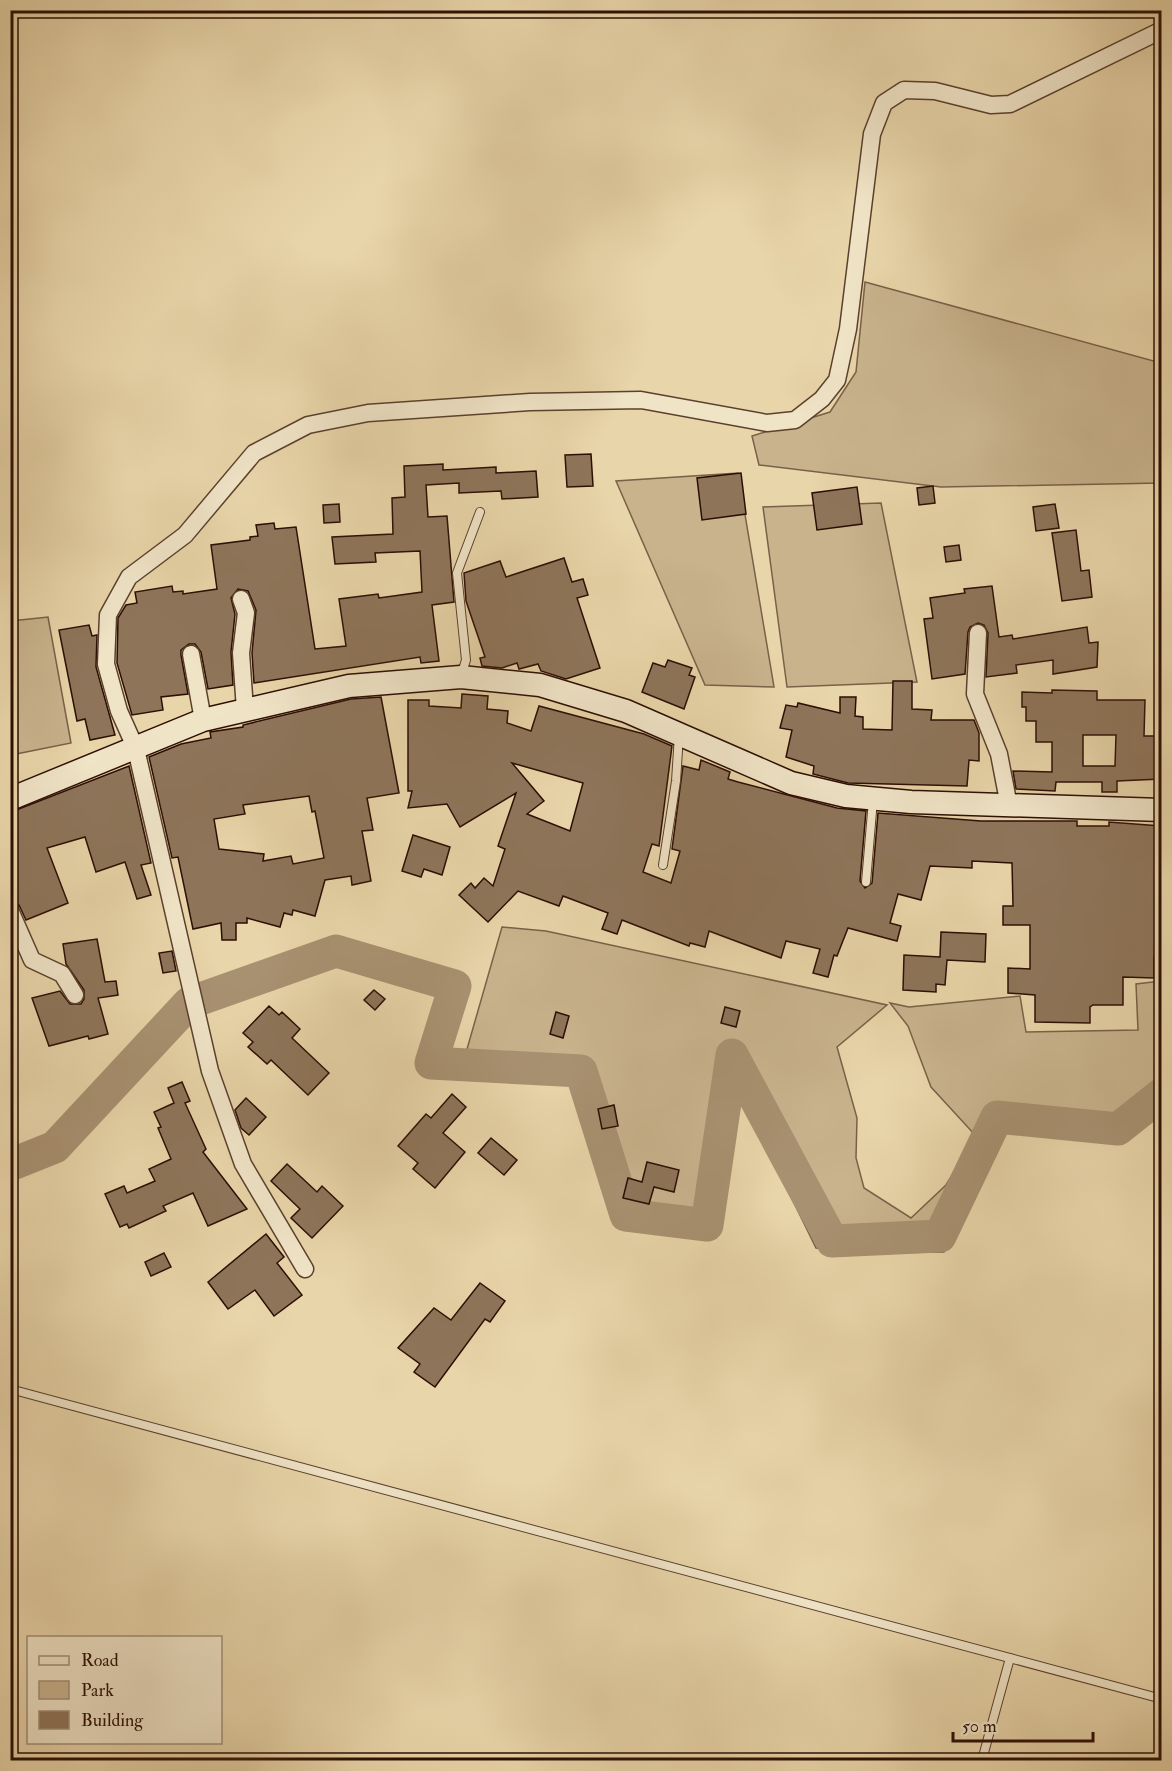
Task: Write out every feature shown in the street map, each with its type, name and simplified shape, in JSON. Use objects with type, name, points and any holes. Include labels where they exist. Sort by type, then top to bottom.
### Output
[{"type":"street","points":[[305,1269],[243,1164],[210,1071],[136,749],[119,711],[106,664],[108,615],[129,577],[185,535],[254,453],[308,425],[368,413],[530,402],[641,400],[767,423],[795,420],[822,399],[837,380],[848,329],[872,134],[884,103],[904,90],[935,91],[991,105],[1010,104],[1161,30]]},
{"type":"street","points":[[241,599],[246,613],[241,653],[245,710]]},
{"type":"street","points":[[978,633],[975,694],[999,754],[1009,806]]},
{"type":"street","points":[[191,654],[203,720]]},
{"type":"street","points":[[10,799],[203,720],[349,686],[461,677],[540,685],[626,711],[791,783],[846,796],[1009,806],[1161,810]]},
{"type":"street","points":[[10,910],[32,960],[62,974],[75,995]]},
{"type":"lane","points":[[461,677],[466,660],[457,573],[480,512]]},
{"type":"lane","points":[[663,865],[676,781],[679,735]]},
{"type":"lane","points":[[866,882],[873,799]]},
{"type":"lane","points":[[10,1389],[1161,1699]]},
{"type":"lane","points":[[981,1761],[1010,1658]]},
{"type":"green space","points":[[865,282],[1161,363],[1161,483],[941,487],[759,465],[752,436],[830,412],[856,372]]},
{"type":"green space","points":[[738,473],[774,687],[705,685],[616,481]]},
{"type":"green space","points":[[881,503],[917,682],[787,687],[763,507]]},
{"type":"green space","points":[[48,617],[71,743],[11,755],[11,621]]},
{"type":"green space","points":[[502,927],[546,931],[887,1005],[837,1047],[857,1118],[856,1158],[864,1188],[911,1218],[946,1185],[976,1136],[931,1087],[908,1026],[890,1003],[909,1007],[1020,996],[1026,1032],[1138,1030],[1136,984],[1161,981],[1161,1106],[1117,1141],[1005,1133],[944,1252],[857,1253],[816,1248],[737,1086],[716,1238],[615,1221],[575,1079],[459,1077]]},
{"type":"building","points":[[591,454],[593,486],[567,487],[565,455]]},
{"type":"building","points":[[443,464],[443,470],[496,467],[496,473],[536,471],[538,497],[502,499],[501,491],[459,493],[459,483],[426,485],[428,517],[447,516],[454,602],[432,605],[439,661],[421,663],[420,657],[254,683],[252,653],[256,610],[248,591],[238,589],[231,598],[235,614],[231,652],[233,685],[208,689],[201,652],[195,644],[189,644],[181,650],[188,694],[161,697],[163,710],[132,715],[117,663],[118,618],[126,605],[137,603],[135,592],[172,586],[173,592],[183,591],[183,594],[217,589],[211,545],[250,540],[250,537],[258,536],[256,525],[274,523],[275,529],[296,527],[315,649],[346,646],[339,599],[378,594],[379,598],[422,592],[420,551],[375,553],[376,562],[335,564],[332,537],[393,534],[392,498],[405,497],[404,466]]},
{"type":"building","points":[[741,473],[746,514],[702,520],[697,478]]},
{"type":"building","points":[[933,486],[935,503],[919,505],[917,488]]},
{"type":"building","points":[[857,487],[862,524],[817,530],[812,493]]},
{"type":"building","points":[[339,504],[340,522],[324,523],[323,505]]},
{"type":"building","points":[[1055,504],[1059,528],[1036,531],[1033,507]]},
{"type":"building","points":[[1076,530],[1081,571],[1089,570],[1092,597],[1062,601],[1052,533]]},
{"type":"building","points":[[959,545],[961,560],[946,562],[944,547]]},
{"type":"building","points":[[564,558],[572,582],[583,579],[588,595],[577,598],[600,668],[566,679],[541,671],[538,664],[519,669],[517,663],[502,668],[482,666],[480,658],[485,657],[466,601],[464,573],[500,561],[506,577]]},
{"type":"building","points":[[992,586],[999,637],[1012,635],[1013,639],[1087,627],[1089,643],[1098,642],[1097,667],[1053,674],[1053,660],[1016,665],[1017,673],[986,677],[988,633],[984,625],[978,623],[970,627],[968,632],[965,674],[932,679],[924,619],[933,618],[930,598],[965,593],[964,589]]},
{"type":"building","points":[[89,625],[92,636],[97,635],[96,667],[115,735],[90,740],[85,719],[77,721],[59,630]]},
{"type":"building","points":[[668,660],[692,668],[689,675],[695,677],[684,709],[642,692],[653,663],[665,667]]},
{"type":"building","points":[[893,681],[912,681],[912,709],[932,710],[931,720],[974,720],[979,733],[979,761],[969,760],[967,786],[848,783],[813,774],[814,766],[786,757],[792,730],[780,728],[786,705],[797,707],[798,703],[840,713],[840,697],[856,697],[855,716],[863,717],[863,729],[892,730]]},
{"type":"building","points":[[1052,690],[1097,691],[1097,700],[1145,700],[1144,736],[1161,736],[1161,779],[1117,781],[1117,792],[1102,792],[1102,782],[1056,782],[1055,791],[1016,789],[1013,771],[1052,772],[1052,742],[1036,742],[1036,721],[1026,721],[1026,707],[1022,707],[1022,692],[1052,693]],"holes":[[[1083,735],[1116,735],[1115,766],[1083,766]]]},
{"type":"building","points":[[462,694],[488,696],[487,709],[508,711],[507,723],[531,731],[539,706],[644,734],[672,746],[659,846],[652,844],[643,872],[671,883],[680,851],[672,849],[683,766],[699,770],[701,760],[730,772],[728,779],[837,808],[866,811],[860,881],[865,888],[872,883],[878,813],[981,821],[1077,821],[1077,826],[1109,826],[1109,822],[1161,826],[1161,957],[1154,957],[1154,978],[1123,977],[1123,1005],[1093,1005],[1090,1007],[1090,1023],[1035,1022],[1035,995],[1008,993],[1008,968],[1030,969],[1030,925],[1003,925],[1003,906],[1013,906],[1012,863],[972,861],[972,868],[930,866],[921,900],[898,894],[890,923],[901,926],[897,941],[848,928],[837,956],[834,955],[828,977],[813,973],[820,949],[786,941],[781,958],[709,931],[705,947],[690,943],[689,946],[622,920],[617,934],[602,929],[608,913],[563,896],[559,906],[518,891],[488,922],[459,895],[471,883],[475,888],[484,878],[493,886],[505,849],[498,846],[516,793],[460,827],[447,804],[408,808],[412,791],[408,791],[408,700],[429,700],[429,706],[461,708]],"holes":[[[512,763],[583,783],[570,831],[527,814],[544,801]]]},
{"type":"building","points":[[381,697],[399,793],[367,798],[373,830],[362,831],[371,881],[352,885],[351,876],[325,880],[315,916],[293,910],[292,915],[284,913],[280,927],[247,918],[247,923],[236,923],[236,940],[222,940],[221,923],[193,929],[178,857],[172,858],[149,757],[181,744],[211,738],[210,732],[243,727],[243,725],[351,699]],"holes":[[[309,796],[312,812],[315,811],[324,858],[293,864],[291,856],[263,861],[264,854],[219,849],[214,819],[245,814],[243,805]]]},
{"type":"building","points":[[129,766],[151,863],[141,865],[151,895],[137,899],[125,862],[96,872],[85,837],[47,848],[68,903],[26,920],[19,905],[10,900],[11,812]]},
{"type":"building","points":[[413,835],[450,847],[442,875],[424,869],[421,877],[402,871]]},
{"type":"building","points":[[941,932],[986,934],[985,962],[947,960],[945,985],[936,984],[936,992],[903,990],[904,955],[940,957]]},
{"type":"building","points":[[97,939],[105,982],[116,981],[118,995],[98,998],[108,1034],[89,1039],[88,1036],[49,1046],[32,998],[60,991],[70,1004],[81,1004],[84,999],[84,990],[66,964],[63,944]]},
{"type":"building","points":[[172,951],[176,971],[163,973],[159,953]]},
{"type":"building","points":[[374,990],[385,999],[375,1010],[364,1000]]},
{"type":"building","points":[[269,1006],[279,1015],[282,1012],[300,1029],[292,1038],[329,1073],[308,1095],[271,1060],[267,1064],[248,1047],[253,1042],[243,1033]]},
{"type":"building","points":[[725,1007],[740,1011],[736,1027],[721,1023]]},
{"type":"building","points":[[556,1012],[569,1016],[563,1038],[550,1034]]},
{"type":"building","points":[[182,1082],[190,1101],[185,1103],[206,1149],[203,1152],[247,1209],[208,1226],[193,1193],[163,1206],[166,1211],[129,1228],[127,1224],[120,1227],[105,1194],[124,1186],[127,1193],[155,1181],[149,1169],[171,1159],[154,1112],[174,1103],[168,1088]]},
{"type":"building","points":[[452,1094],[466,1107],[443,1133],[465,1152],[435,1188],[413,1169],[418,1163],[398,1146],[426,1114],[431,1118]]},
{"type":"building","points":[[246,1098],[266,1117],[249,1135],[241,1128],[235,1110]]},
{"type":"building","points":[[614,1105],[618,1126],[602,1129],[598,1109]]},
{"type":"building","points":[[491,1138],[517,1160],[504,1175],[478,1153]]},
{"type":"building","points":[[647,1162],[679,1170],[674,1192],[654,1187],[649,1204],[623,1198],[628,1178],[642,1182]]},
{"type":"building","points":[[287,1164],[317,1192],[322,1186],[343,1206],[312,1238],[291,1218],[300,1209],[271,1181]]},
{"type":"building","points":[[266,1234],[284,1257],[277,1263],[302,1295],[274,1316],[255,1290],[228,1309],[208,1282]]},
{"type":"building","points":[[164,1253],[171,1267],[151,1276],[145,1262]]},
{"type":"building","points":[[480,1283],[505,1301],[490,1322],[485,1319],[435,1387],[414,1372],[420,1364],[398,1348],[434,1308],[451,1320]]},
{"type":"waterway","points":[[10,1165],[55,1147],[189,1003],[336,951],[455,986],[431,1063],[581,1071],[626,1215],[707,1225],[732,1055],[832,1241],[940,1236],[997,1117],[1118,1129],[1162,1094]]}]
